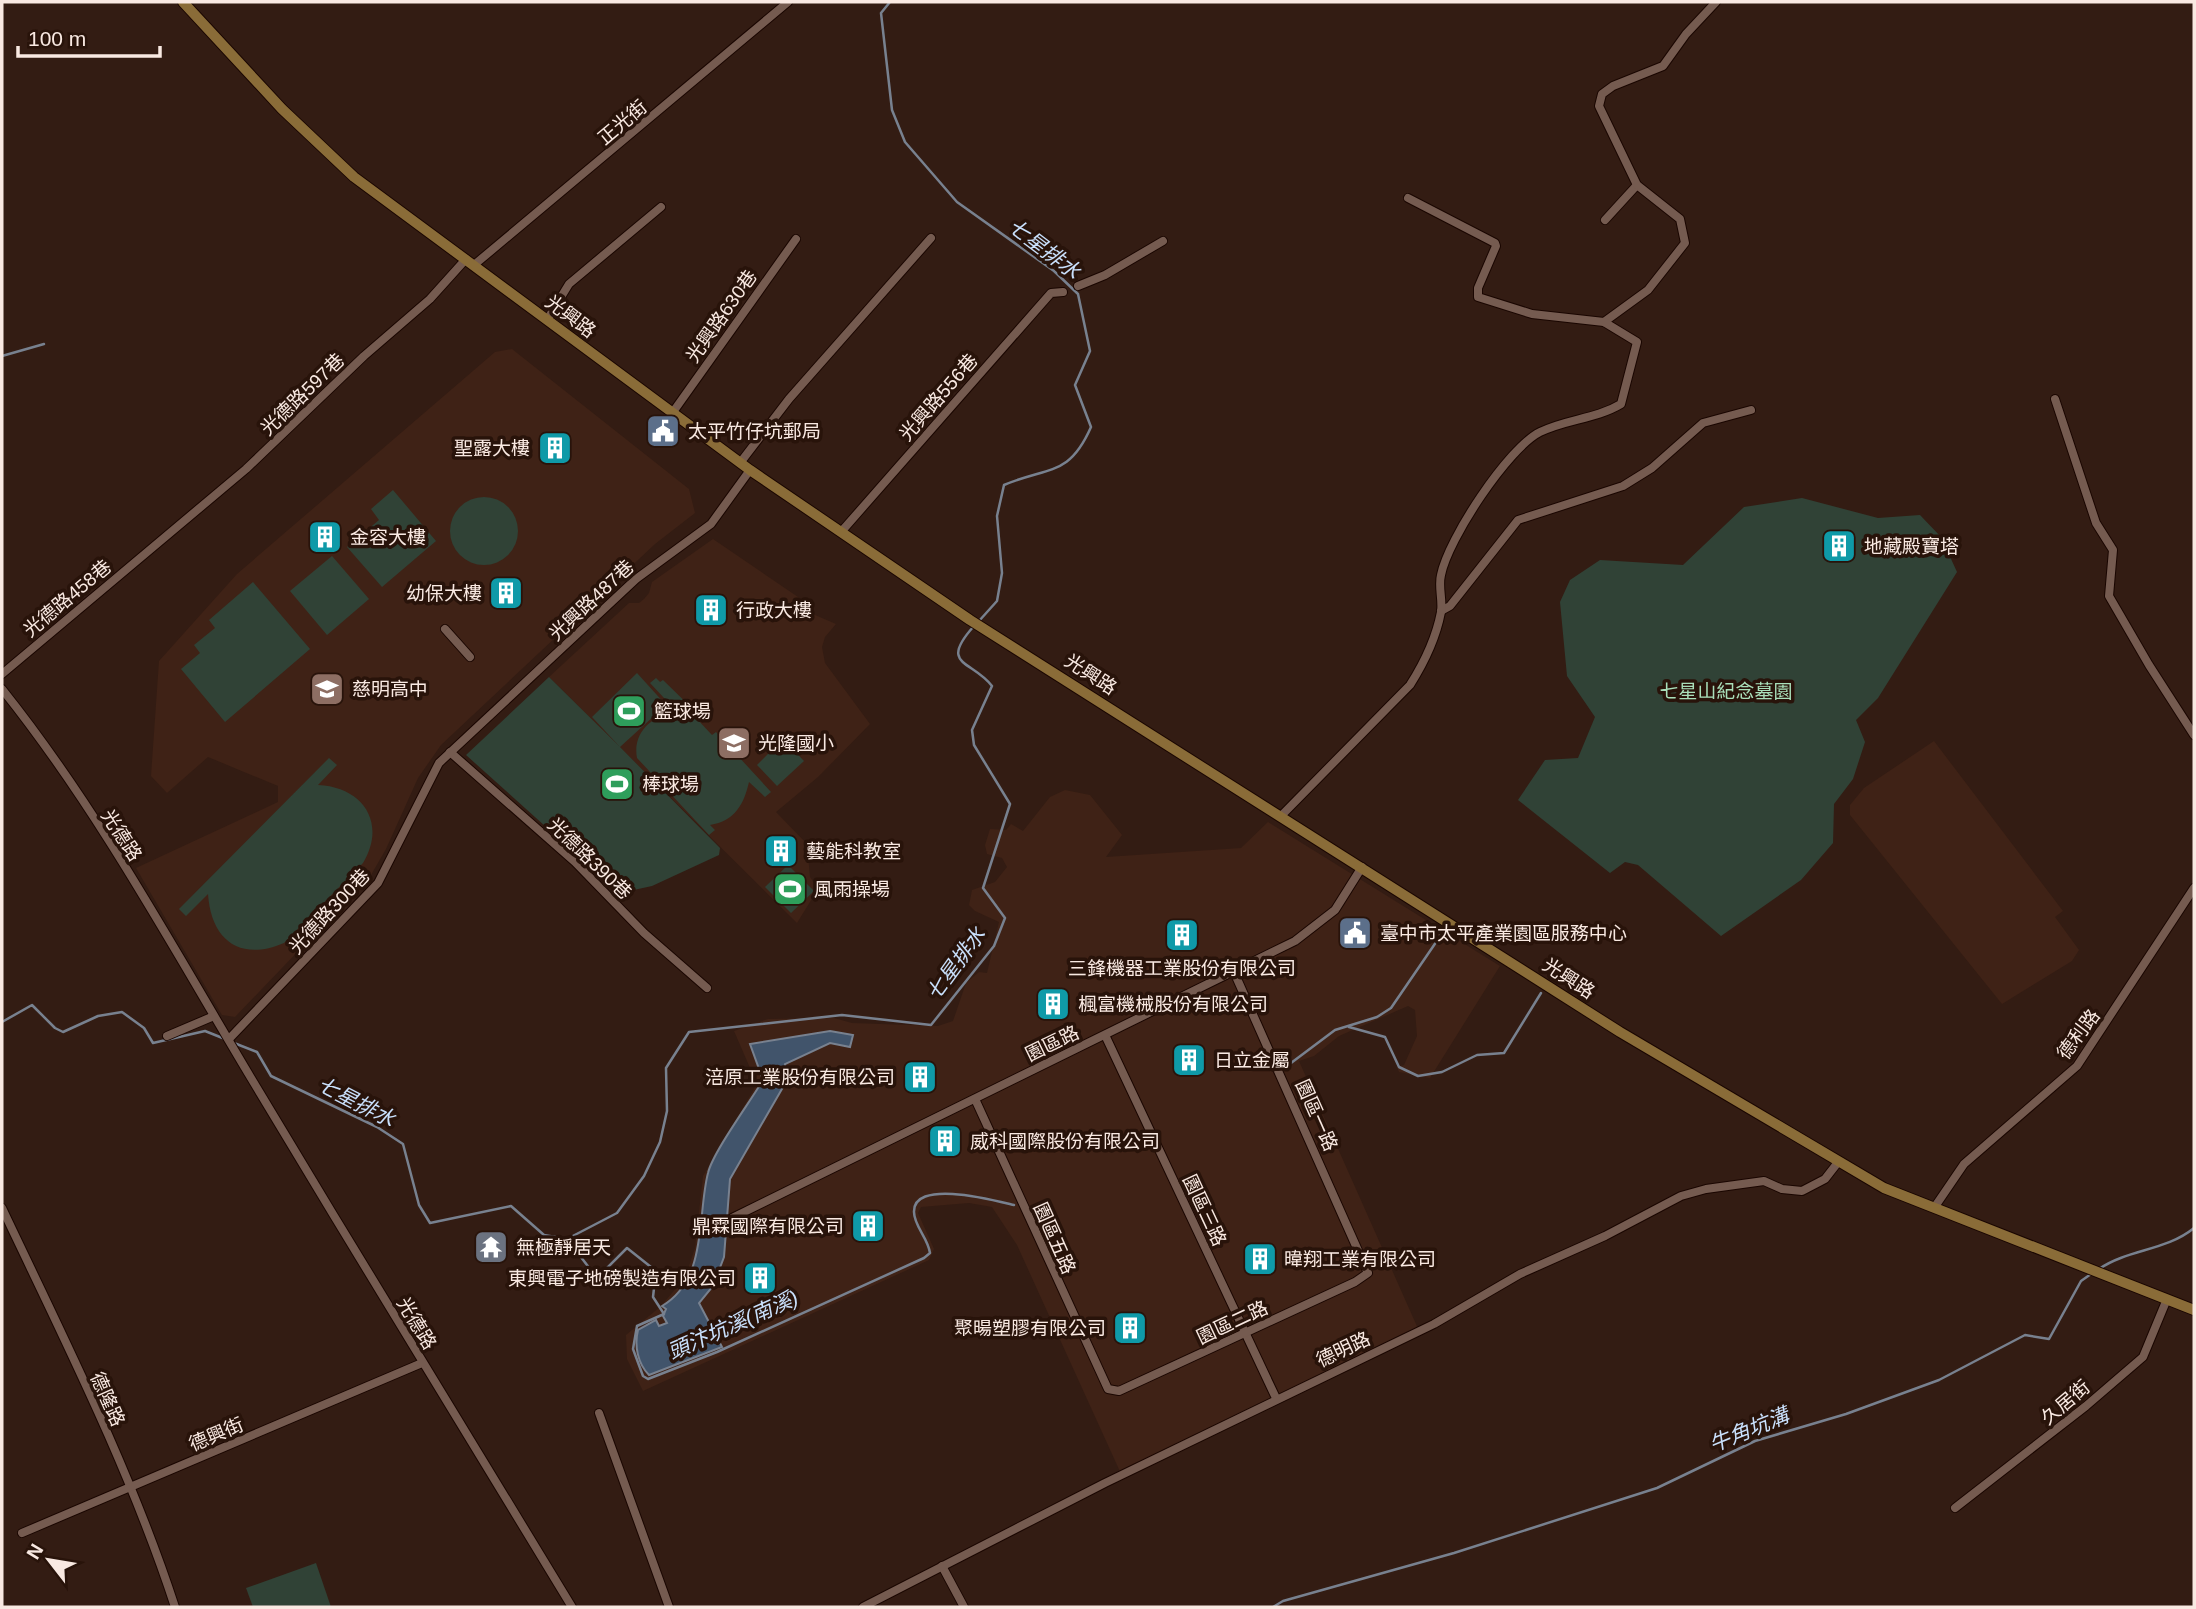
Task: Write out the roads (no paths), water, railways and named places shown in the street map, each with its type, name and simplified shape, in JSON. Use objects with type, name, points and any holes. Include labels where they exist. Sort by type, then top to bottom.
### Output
[{"type":"main road","name":"光興路","points":[[183,2],[282,110],[354,177],[745,466],[970,620],[1620,1032],[1885,1188],[2194,1310]]},
{"type":"street","name":"正光街","points":[[470,262],[788,2]]},
{"type":"street","points":[[1604,322],[1648,290],[1685,243],[1680,219],[1636,185],[1599,106],[1602,94],[1613,86],[1663,66],[1686,34],[1716,2]]},
{"type":"street","points":[[1605,220],[1636,185]]},
{"type":"street","points":[[1281,816],[1410,685],[1426,660],[1441,611],[1441,575],[1453,545],[1500,470],[1515,452],[1540,432],[1608,412],[1621,404],[1637,342],[1604,322],[1532,314],[1478,297],[1478,288],[1495,243],[1408,198]]},
{"type":"street","points":[[547,320],[569,284],[660,207]]},
{"type":"street","name":"光興路487巷","points":[[450,752],[646,570],[711,524],[789,399],[931,238]]},
{"type":"street","name":"光興路630巷","points":[[673,412],[796,239]]},
{"type":"street","points":[[1078,286],[1105,275],[1163,241]]},
{"type":"street","name":"光德路597巷","points":[[153,545],[246,469],[364,356],[470,262]]},
{"type":"street","name":"光興路556巷","points":[[841,532],[1051,293],[1063,292]]},
{"type":"street","points":[[2055,399],[2096,523],[2113,550],[2109,596],[2148,665],[2194,735]]},
{"type":"street","points":[[1441,611],[1450,606],[1518,520],[1623,486],[1652,468],[1703,423],[1751,410]]},
{"type":"street","name":"光德路458巷","points":[[2,674],[153,545]]},
{"type":"street","points":[[445,629],[470,657]]},
{"type":"street","name":"光德路","points":[[2,689],[34,730],[114,850],[572,1607]]},
{"type":"street","name":"光德路390巷","points":[[450,752],[575,862],[644,933],[707,988]]},
{"type":"street","name":"光德路300巷","points":[[229,1039],[379,883],[430,778],[450,752]]},
{"type":"street","name":"園區路","points":[[732,1218],[1295,941],[1326,920],[1362,867]]},
{"type":"street","name":"德利路","points":[[1934,1208],[1964,1164],[2077,1066],[2194,888]]},
{"type":"street","name":"園區一路","points":[[1234,972],[1368,1273]]},
{"type":"street","points":[[167,1036],[214,1016]]},
{"type":"street","name":"園區三路","points":[[1105,1035],[1276,1398]]},
{"type":"street","name":"園區五路","points":[[975,1099],[1108,1389]]},
{"type":"street","name":"德明路","points":[[863,1607],[1276,1398],[1434,1324],[1520,1274],[1605,1236],[1681,1196],[1706,1189],[1764,1181],[1782,1189],[1802,1191],[1825,1179],[1839,1161]]},
{"type":"street","name":"德隆路","points":[[2,1208],[131,1487],[154,1541],[175,1607]]},
{"type":"street","name":"園區二路","points":[[1108,1389],[1119,1391],[1368,1273]]},
{"type":"street","name":"久居街","points":[[1955,1508],[2086,1406],[2143,1357],[2167,1299]]},
{"type":"street","name":"德興街","points":[[22,1533],[422,1363]]},
{"type":"street","points":[[599,1413],[669,1607]]},
{"type":"street","points":[[942,1566],[964,1607]]},
{"type":"water","points":[[830,1031],[853,1035],[850,1047],[830,1043],[785,1064],[786,1082],[730,1179],[724,1257],[713,1286],[699,1303],[722,1347],[649,1375],[638,1354],[638,1330],[656,1320],[659,1326],[667,1323],[663,1316],[666,1309],[662,1306],[677,1294],[694,1263],[711,1164],[763,1080],[750,1044]]},
{"type":"waterway","name":"七星排水","points":[[890,2],[881,13],[892,110],[905,142],[957,202],[1054,271],[1078,294],[1090,351],[1075,385],[1091,427],[1083,443],[1066,462],[1056,468],[1004,485],[997,516],[1002,573],[997,601],[979,621]]},
{"type":"waterway","points":[[2,356],[44,344]]},
{"type":"waterway","name":"七星排水","points":[[234,1043],[257,1052],[271,1076],[377,1127],[403,1144],[419,1205],[430,1223],[511,1206],[544,1235],[567,1239],[617,1213],[644,1176],[660,1142],[667,1111],[666,1068],[689,1032],[842,1015],[931,1025],[994,946],[1005,918],[983,888],[1010,804],[974,745],[972,730],[992,686],[959,656],[959,649],[974,626]]},
{"type":"waterway","name":"頭汴坑溪(南溪)","points":[[1291,1063],[1335,1030],[1377,1017],[1391,1008],[1443,932]]},
{"type":"waterway","name":"頭汴坑溪(南溪)","points":[[1349,1027],[1385,1037],[1399,1067],[1418,1076],[1442,1072],[1477,1055],[1504,1053],[1541,993]]},
{"type":"waterway","name":"七星排水","points":[[2,1022],[32,1005],[55,1028],[63,1032],[98,1016],[122,1012],[144,1028],[153,1043],[205,1031],[225,1039]]},
{"type":"waterway","name":"頭汴坑溪(南溪)","points":[[567,1239],[597,1278],[627,1248],[656,1271],[653,1297],[664,1314],[637,1326],[633,1349],[643,1376],[648,1379],[717,1352],[924,1258],[930,1253],[914,1212],[917,1202],[927,1196],[957,1194],[1014,1205]]},
{"type":"waterway","name":"牛角坑溝","points":[[2099,1269],[2122,1257],[2183,1236],[2194,1228]]},
{"type":"waterway","name":"牛角坑溝","points":[[1273,1607],[1283,1601],[1454,1553],[1657,1488],[1755,1441],[1846,1414],[1939,1380],[2025,1335],[2049,1339],[2081,1281],[2091,1274]]},
{"type":"place","name":"太平竹仔坑郵局","points":[[663,431]]},
{"type":"place","name":"聖露大樓","points":[[555,448]]},
{"type":"place","name":"金容大樓","points":[[325,537]]},
{"type":"place","name":"地藏殿寶塔","points":[[1839,546]]},
{"type":"place","name":"幼保大樓","points":[[506,593]]},
{"type":"place","name":"行政大樓","points":[[711,610]]},
{"type":"place","name":"慈明高中","points":[[327,689]]},
{"type":"place","name":"籃球場","points":[[629,711]]},
{"type":"place","name":"光隆國小","points":[[734,743]]},
{"type":"place","name":"棒球場","points":[[617,784]]},
{"type":"place","name":"藝能科教室","points":[[781,851]]},
{"type":"place","name":"風雨操場","points":[[790,889]]},
{"type":"place","name":"臺中市太平產業園區服務中心","points":[[1355,933]]},
{"type":"place","name":"三鋒機器工業股份有限公司","points":[[1182,935]]},
{"type":"place","name":"楓富機械股份有限公司","points":[[1053,1004]]},
{"type":"place","name":"日立金屬","points":[[1189,1060]]},
{"type":"place","name":"涪原工業股份有限公司","points":[[920,1077]]},
{"type":"place","name":"威科國際股份有限公司","points":[[945,1141]]},
{"type":"place","name":"鼎霖國際有限公司","points":[[868,1226]]},
{"type":"place","name":"無極靜居天","points":[[491,1247]]},
{"type":"place","name":"暐翔工業有限公司","points":[[1260,1259]]},
{"type":"place","name":"東興電子地磅製造有限公司","points":[[760,1278]]},
{"type":"place","name":"聚暘塑膠有限公司","points":[[1130,1328]]},
{"type":"park label","name":"七星山紀念墓園","points":[[1726,691]]}]
